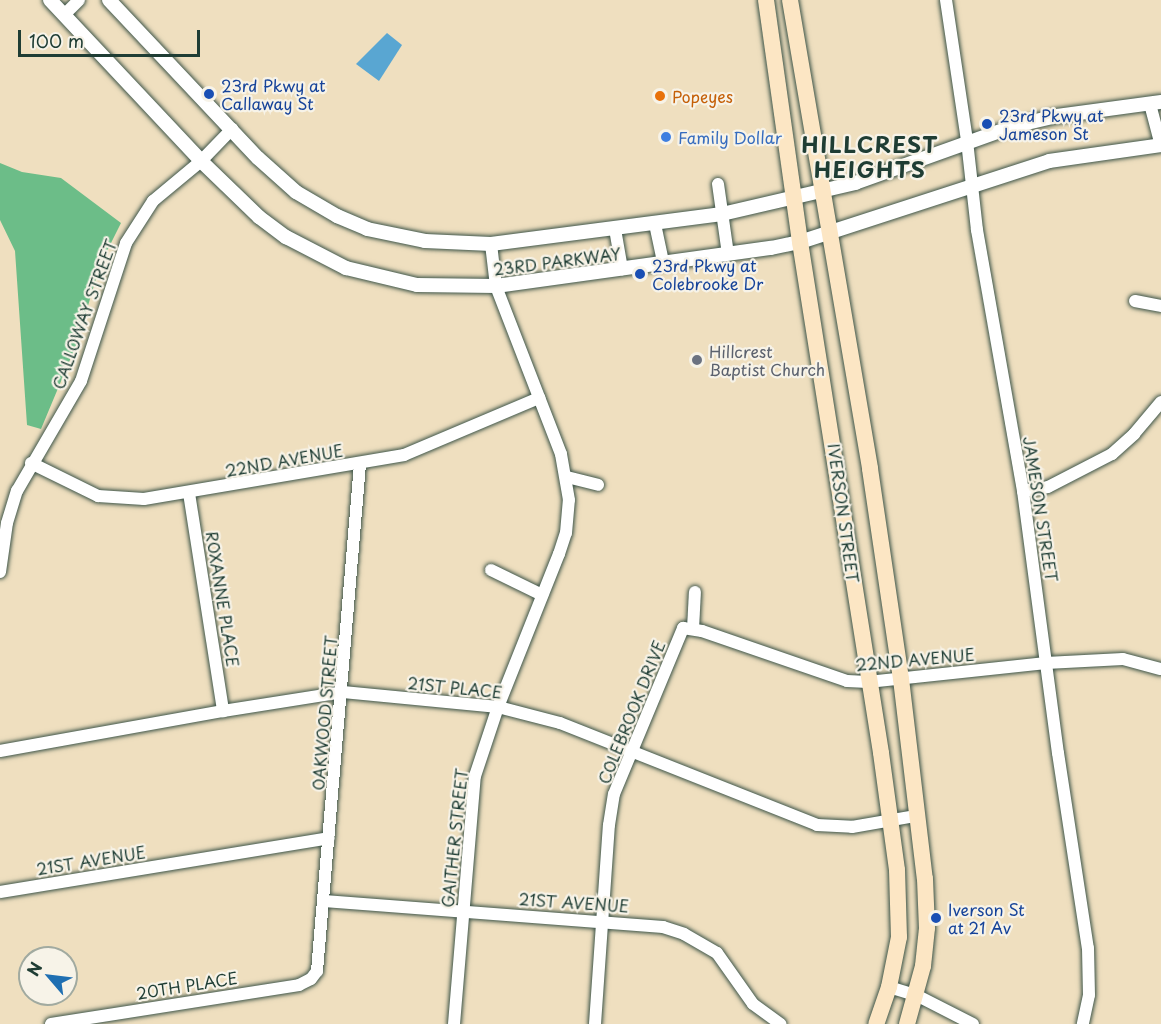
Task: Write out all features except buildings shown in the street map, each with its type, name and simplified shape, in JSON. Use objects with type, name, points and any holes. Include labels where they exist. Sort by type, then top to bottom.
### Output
[{"type":"main road","name":"IVERSON STREET","points":[[766,0],[796,199],[800,242],[835,452],[897,870],[899,937],[889,987],[876,1024]]},
{"type":"main road","name":"IVERSON STREET","points":[[790,0],[870,469],[901,679],[925,879],[927,928],[916,995],[907,1024]]},
{"type":"street","name":"23RD PARKWAY","points":[[50,0],[201,161],[259,218],[286,237],[346,268],[417,285],[496,286],[800,242],[1057,159],[1161,146]]},
{"type":"street","points":[[64,15],[79,0]]},
{"type":"street","name":"23RD PARKWAY","points":[[109,0],[287,184],[313,203],[352,223],[395,237],[490,244],[615,230],[722,214],[796,199],[822,190],[855,183],[967,141],[1057,116],[1155,103]]},
{"type":"street","name":"JAMESON STREET","points":[[946,0],[972,187],[1023,491],[1046,663],[1089,948],[1089,987],[1083,1024]]},
{"type":"street","points":[[1155,103],[1161,146]]},
{"type":"street","name":"CALLOWAY STREET","points":[[0,572],[7,523],[17,491],[31,463],[81,381],[126,243],[153,201],[201,161],[232,129]]},
{"type":"street","points":[[718,184],[728,254]]},
{"type":"street","points":[[655,224],[663,263]]},
{"type":"street","points":[[615,230],[622,269]]},
{"type":"street","name":"GAITHER STREET","points":[[454,1024],[475,776],[498,707],[566,533],[569,500],[567,477],[561,454],[496,286],[490,244]]},
{"type":"street","points":[[1135,301],[1161,306]]},
{"type":"street","name":"22ND AVENUE","points":[[31,463],[98,496],[144,499],[404,455],[539,398]]},
{"type":"street","points":[[1023,491],[1048,487],[1112,454],[1134,434],[1161,402]]},
{"type":"street","name":"OAKWOOD STREET","points":[[319,965],[360,464]]},
{"type":"street","points":[[567,477],[598,485]]},
{"type":"street","name":"ROXANNE PLACE","points":[[189,493],[224,711]]},
{"type":"street","points":[[491,570],[542,595]]},
{"type":"street","name":"COLEBROOK DRIVE","points":[[595,1024],[609,825],[615,794],[631,751],[688,628],[695,592]]},
{"type":"street","name":"22ND AVENUE","points":[[688,628],[847,681],[868,682],[1046,663],[1123,659],[1161,669]]},
{"type":"street","name":"21ST PLACE","points":[[0,751],[224,711],[343,693],[498,707],[560,723],[817,825],[852,827],[916,816]]},
{"type":"street","name":"21ST AVENUE","points":[[0,892],[329,838]]},
{"type":"street","name":"21ST AVENUE","points":[[324,901],[663,927],[698,941],[717,952],[753,1004],[781,1024]]},
{"type":"street","name":"20TH PLACE","points":[[51,1024],[299,985],[311,979],[319,965]]},
{"type":"street","points":[[889,987],[916,995],[973,1024]]},
{"type":"green space","points":[[0,163],[22,172],[61,178],[121,223],[100,265],[77,343],[41,429],[27,425],[15,251],[0,220]]},
{"type":"water","points":[[387,33],[402,45],[379,81],[356,64]]},
{"type":"place","name":"23rd Pkwy at Callaway St","points":[[209,94]]},
{"type":"place","name":"Popeyes","points":[[660,96]]},
{"type":"place","name":"23rd Pkwy at Jameson St","points":[[987,124]]},
{"type":"place","name":"Family Dollar","points":[[666,137]]},
{"type":"place","name":"23rd Pkwy at Colebrooke Dr","points":[[640,274]]},
{"type":"place","name":"Hillcrest Baptist Church","points":[[697,360]]},
{"type":"place","name":"Iverson St at 21 Av","points":[[936,918]]},
{"type":"district","name":"HILLCREST HEIGHTS","points":[[870,156]]}]
